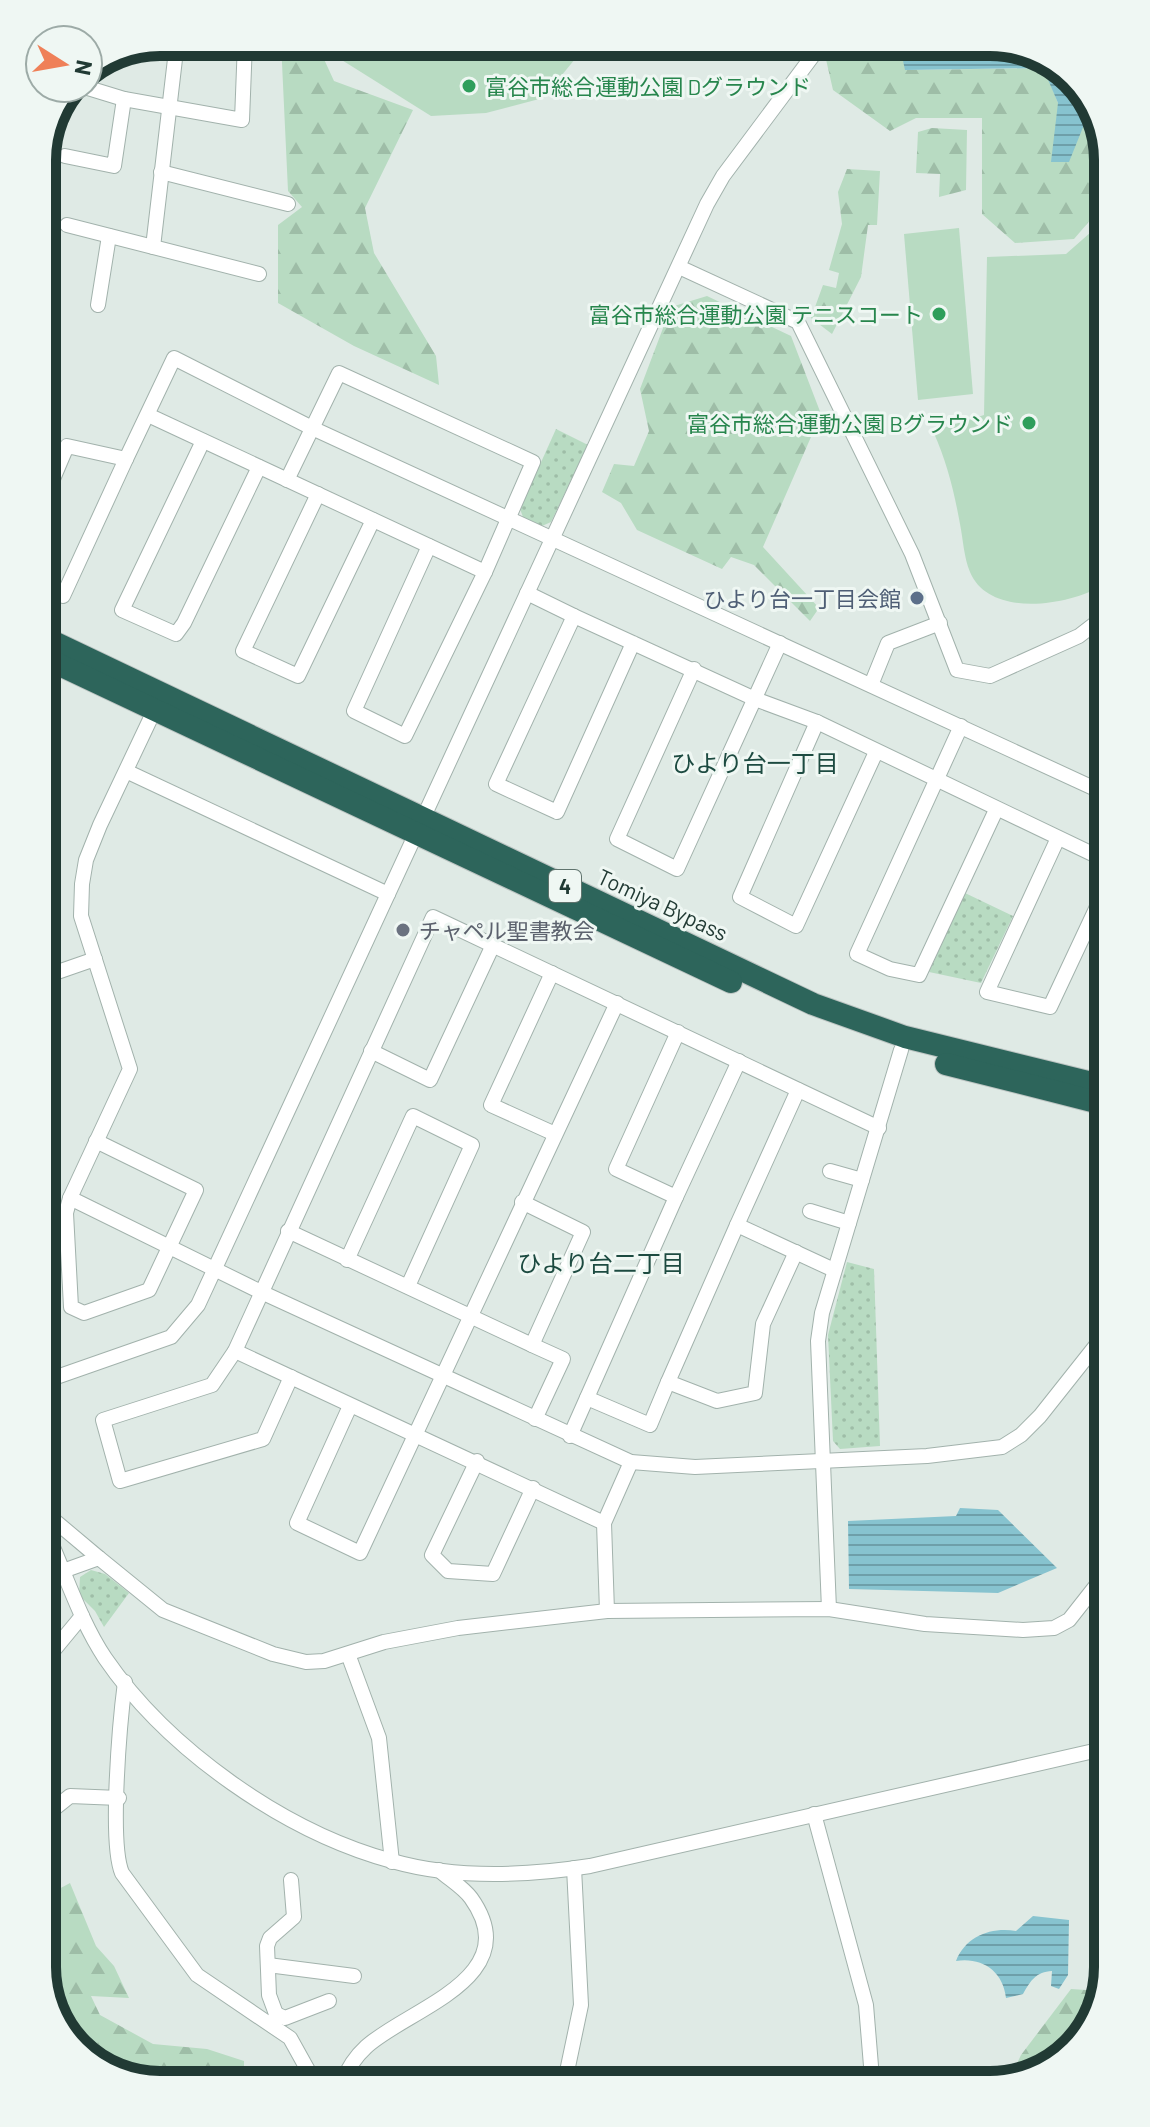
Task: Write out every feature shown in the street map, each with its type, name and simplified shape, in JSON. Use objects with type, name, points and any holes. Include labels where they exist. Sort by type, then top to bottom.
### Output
[{"type":"highway","name":"Tomiya Bypass","points":[[56,644],[760,995],[901,1050],[1094,1101]]},
{"type":"highway","name":"Tomiya Bypass","points":[[56,663],[813,1004],[864,1024],[957,1052],[1094,1084]]},
{"type":"street","points":[[153,247],[175,56]]},
{"type":"street","points":[[104,93],[242,120],[244,56]]},
{"type":"street","points":[[56,1377],[171,1337],[193,1313],[723,176],[813,56]]},
{"type":"street","points":[[65,156],[114,166],[124,99]]},
{"type":"street","points":[[161,172],[288,204]]},
{"type":"street","points":[[67,225],[259,274]]},
{"type":"street","points":[[98,305],[109,236]]},
{"type":"street","points":[[679,267],[798,322],[912,554],[957,670],[990,676],[1079,636],[1094,624]]},
{"type":"street","points":[[56,593],[63,596],[174,358],[312,428],[1094,788]]},
{"type":"street","points":[[287,480],[339,373],[533,462],[485,572],[405,736],[354,711],[429,546]]},
{"type":"street","points":[[148,415],[485,572]]},
{"type":"street","points":[[203,441],[122,610],[148,623],[176,634],[184,623],[259,467]]},
{"type":"street","points":[[56,472],[67,446],[126,459]]},
{"type":"street","points":[[318,494],[243,651],[298,676],[373,520]]},
{"type":"street","points":[[527,593],[755,699],[817,722],[935,782],[1094,855]]},
{"type":"street","points":[[574,616],[496,784],[557,812],[633,643]]},
{"type":"street","points":[[871,685],[888,643],[940,623]]},
{"type":"street","points":[[694,669],[617,839],[677,869],[780,643]]},
{"type":"street","points":[[96,1141],[196,1190],[149,1290],[84,1313],[71,1307],[66,1213],[70,1198],[96,1141],[130,1069],[81,916],[86,860],[155,709]]},
{"type":"street","points":[[817,722],[740,897],[796,926],[876,752]]},
{"type":"street","points":[[961,726],[857,954],[890,969],[919,975],[996,810]]},
{"type":"street","points":[[128,772],[388,894]]},
{"type":"street","points":[[1058,838],[987,992],[1050,1007],[1094,913]]},
{"type":"street","points":[[291,1377],[263,1439],[120,1481],[103,1420],[212,1385],[235,1351],[433,917],[879,1128]]},
{"type":"street","points":[[371,1051],[430,1080],[493,945]]},
{"type":"street","points":[[56,973],[95,959]]},
{"type":"street","points":[[552,973],[491,1105],[555,1134]]},
{"type":"street","points":[[350,1406],[297,1523],[360,1553],[617,1003]]},
{"type":"street","points":[[676,1197],[616,1169],[678,1032]]},
{"type":"street","points":[[829,1609],[818,1341],[834,1270],[901,1050]]},
{"type":"street","points":[[570,1436],[739,1061]]},
{"type":"street","points":[[587,1398],[650,1425],[798,1090]]},
{"type":"street","points":[[347,1260],[413,1116],[472,1145],[408,1286]]},
{"type":"street","points":[[830,1171],[862,1180]]},
{"type":"street","points":[[70,1198],[261,1292],[631,1462],[695,1467],[963,1454],[1002,1447],[1021,1435],[1040,1416],[1094,1348]]},
{"type":"street","points":[[522,1202],[583,1232],[532,1345]]},
{"type":"street","points":[[810,1211],[849,1223]]},
{"type":"street","points":[[737,1225],[834,1270]]},
{"type":"street","points":[[288,1231],[563,1359],[535,1419]]},
{"type":"street","points":[[668,1382],[717,1401],[755,1393],[763,1324],[796,1252]]},
{"type":"street","points":[[235,1351],[350,1406],[477,1461],[604,1523]]},
{"type":"street","points":[[477,1461],[432,1555],[448,1571],[493,1574],[533,1488]]},
{"type":"street","points":[[607,1611],[604,1523],[631,1462]]},
{"type":"street","points":[[56,1522],[163,1610],[273,1654],[306,1662],[348,1654],[384,1642],[458,1628],[607,1611],[829,1609],[925,1624],[1023,1630],[1054,1628],[1069,1620],[1094,1588]]},
{"type":"street","points":[[99,1558],[56,1574],[106,1659],[183,1746],[226,1780],[295,1821],[392,1862],[505,1874],[574,1868],[1094,1751]]},
{"type":"street","points":[[56,1648],[82,1616]]},
{"type":"street","points":[[348,1654],[379,1738],[392,1862]]},
{"type":"street","points":[[125,1682],[117,1860],[122,1873],[197,1975],[275,2020],[290,2038],[308,2071]]},
{"type":"street","points":[[56,1807],[70,1796],[119,1798]]},
{"type":"street","points":[[814,1814],[866,2005],[871,2071]]},
{"type":"street","points":[[568,2071],[576,2044],[581,2005],[574,1868]]},
{"type":"street","points":[[348,2071],[367,2046],[449,1994],[478,1967],[485,1934],[480,1914],[470,1896],[439,1869]]},
{"type":"street","points":[[275,2020],[269,1995],[270,1938],[294,1917],[291,1880]]},
{"type":"street","points":[[268,1965],[354,1976]]},
{"type":"street","points":[[275,2020],[329,2001]]},
{"type":"green space","points":[[282,56],[323,56],[334,81],[413,110],[365,208],[374,253],[436,356],[439,385],[354,346],[278,303],[278,225],[302,207],[288,191]]},
{"type":"green space","name":"富谷市総合運動公園 Dグラウンド","points":[[335,56],[578,56],[543,98],[486,113],[431,116]]},
{"type":"green space","points":[[825,56],[902,56],[906,70],[1042,70],[1058,103],[1079,131],[1086,120],[1094,160],[1094,216],[1074,239],[1015,243],[982,214],[982,118],[916,118],[890,131],[833,90]]},
{"type":"green space","points":[[932,128],[967,130],[966,190],[939,197],[940,174],[916,173],[918,132]]},
{"type":"green space","points":[[847,169],[880,171],[877,225],[868,225],[861,277],[832,334],[811,318],[823,285],[836,288],[839,273],[829,270],[842,224],[838,192]]},
{"type":"green space","name":"富谷市総合運動公園 テニスコート","points":[[959,228],[973,394],[918,400],[904,234]]},
{"type":"green space","name":"富谷市総合運動公園 Bグラウンド","points":[[1094,229],[1094,590],[1050,602],[1011,602],[980,587],[970,572],[950,477],[933,431],[984,415],[987,257],[1066,254]]},
{"type":"green space","points":[[707,296],[791,336],[821,414],[763,547],[819,608],[810,621],[754,565],[731,557],[722,569],[637,530],[621,503],[602,492],[614,464],[634,466],[649,431],[640,389],[671,307]]},
{"type":"green space","points":[[556,429],[588,445],[551,522],[542,526],[523,517],[520,509]]},
{"type":"green space","points":[[965,893],[1013,916],[981,983],[929,972]]},
{"type":"green space","points":[[847,1262],[874,1269],[880,1446],[840,1449],[833,1441],[828,1335]]},
{"type":"green space","points":[[91,1570],[105,1574],[129,1593],[104,1627],[95,1611],[79,1595],[80,1577]]},
{"type":"green space","points":[[70,1883],[96,1946],[114,1966],[129,1998],[91,1996],[100,2015],[153,2044],[207,2049],[244,2061],[244,2071],[153,2071],[114,2060],[91,2045],[70,2019],[58,1987],[56,1889]]},
{"type":"green space","points":[[1071,1989],[1091,1990],[1077,2025],[1059,2045],[1048,2054],[1015,2067],[1021,2055]]},
{"type":"water","points":[[902,56],[997,56],[1038,68],[905,70]]},
{"type":"water","points":[[1045,72],[1064,86],[1086,120],[1069,162],[1051,162],[1058,103]]},
{"type":"water","points":[[960,1508],[998,1510],[1057,1568],[998,1593],[849,1589],[848,1521],[956,1516]]},
{"type":"water","points":[[1033,1916],[1069,1920],[1068,1975],[1059,1989],[1051,1986],[1052,1971],[1046,1972],[1034,1978],[1023,1994],[1006,1998],[1001,1980],[990,1968],[974,1961],[956,1961],[973,1939],[997,1930],[1016,1931]]},
{"type":"place","name":"富谷市総合運動公園 Dグラウンド","points":[[469,86]]},
{"type":"place","name":"富谷市総合運動公園 テニスコート","points":[[939,314]]},
{"type":"place","name":"富谷市総合運動公園 Bグラウンド","points":[[1029,423]]},
{"type":"place","name":"ひより台一丁目会館","points":[[917,598]]},
{"type":"place","name":"チャペル聖書教会","points":[[403,930]]},
{"type":"district","name":"ひより台一丁目","points":[[755,762]]},
{"type":"district","name":"ひより台二丁目","points":[[601,1262]]}]
